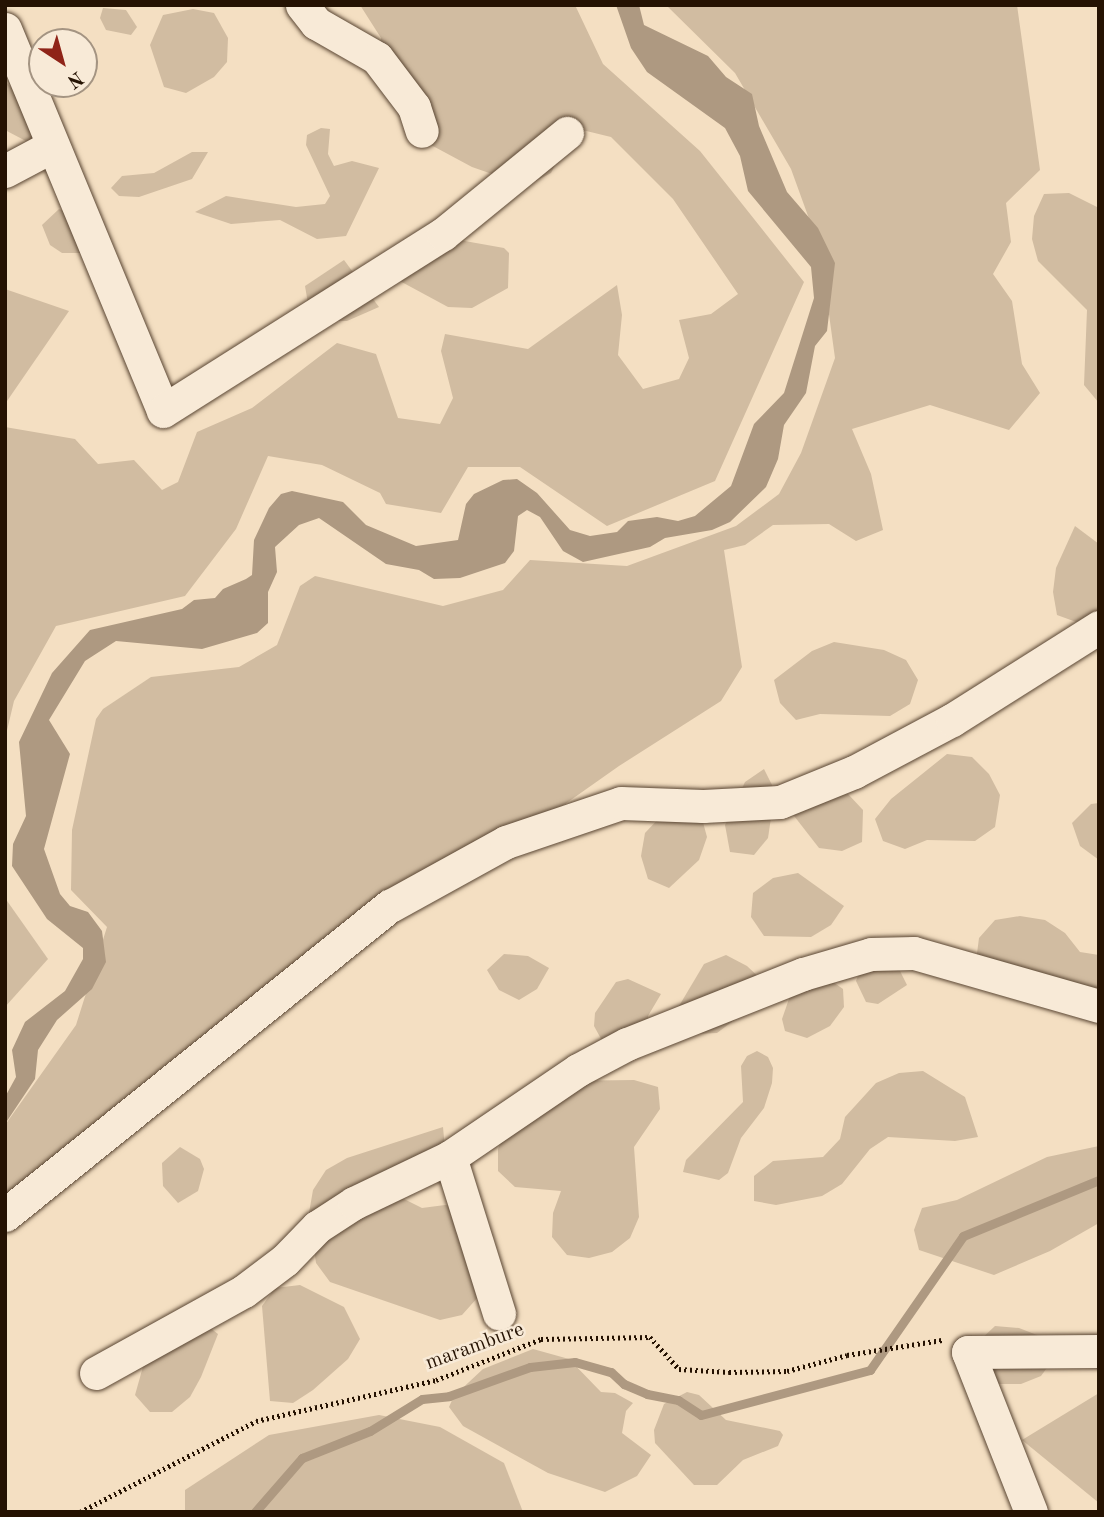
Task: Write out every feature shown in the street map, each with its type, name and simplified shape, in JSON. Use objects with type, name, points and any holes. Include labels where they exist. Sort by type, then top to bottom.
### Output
[{"type":"street","points":[[302,5],[316,23],[377,58],[414,107],[422,131]]},
{"type":"street","points":[[5,29],[163,411],[443,234],[567,133]]},
{"type":"street","points":[[5,171],[52,146]]},
{"type":"street","points":[[5,1215],[390,906],[506,842],[621,803],[703,807],[780,802],[854,772],[939,727],[1099,627]]},
{"type":"street","points":[[96,1373],[244,1291],[285,1260],[317,1227],[355,1202],[450,1157],[578,1070],[627,1044],[803,974],[871,954],[914,953],[1099,1006]]},
{"type":"street","points":[[450,1157],[499,1313]]},
{"type":"street","points":[[1031,1512],[968,1352],[1099,1351]]},
{"type":"path","name":"marambure","points":[[80,1512],[256,1421],[436,1380],[541,1339],[650,1337],[679,1369],[729,1372],[787,1371],[847,1355],[951,1338]]},
{"type":"shaded area","points":[[360,5],[575,5],[603,64],[700,151],[804,282],[715,481],[607,526],[520,467],[468,467],[441,513],[386,504],[380,493],[322,465],[268,456],[236,529],[185,596],[56,626],[14,701],[5,739],[5,427],[75,439],[98,464],[134,460],[162,490],[178,482],[197,432],[252,408],[337,343],[376,354],[398,418],[440,424],[453,398],[441,351],[445,334],[528,349],[617,285],[622,315],[618,355],[643,389],[679,379],[689,358],[679,320],[711,314],[738,294],[673,199],[611,137],[574,128],[551,173],[526,186],[472,167],[418,138],[376,70],[381,38]]},
{"type":"shaded area","points":[[616,5],[639,5],[644,25],[708,56],[726,77],[752,94],[759,126],[787,192],[818,228],[835,263],[827,331],[815,346],[806,393],[784,425],[778,459],[766,487],[730,522],[712,530],[665,538],[650,547],[583,562],[563,551],[540,517],[527,510],[518,516],[514,551],[505,563],[460,578],[434,579],[419,570],[386,564],[319,518],[299,525],[275,547],[277,572],[268,592],[268,623],[257,633],[202,649],[116,641],[85,661],[49,720],[70,754],[44,849],[60,894],[70,906],[88,912],[102,931],[106,962],[92,989],[57,1020],[38,1050],[35,1079],[5,1124],[5,1097],[16,1077],[12,1050],[25,1022],[65,991],[83,959],[83,948],[47,919],[12,866],[13,844],[26,816],[19,742],[52,673],[90,630],[182,609],[194,600],[215,598],[223,589],[252,575],[254,540],[269,508],[281,494],[292,491],[343,502],[366,525],[416,546],[458,540],[466,504],[474,494],[503,480],[517,479],[537,493],[570,530],[590,536],[617,532],[628,521],[657,517],[678,521],[695,516],[731,486],[754,424],[784,393],[814,298],[811,267],[748,191],[740,156],[725,128],[647,72],[631,48]]},
{"type":"shaded area","points":[[666,5],[1017,5],[1040,170],[1006,203],[1011,242],[993,274],[1012,301],[1022,364],[1040,393],[1009,430],[930,405],[852,429],[871,474],[883,530],[856,541],[829,524],[773,525],[745,545],[724,550],[742,667],[721,701],[619,766],[5,1199],[5,1125],[76,1025],[107,927],[71,890],[72,830],[96,719],[103,709],[151,677],[239,667],[277,645],[300,586],[315,576],[443,606],[503,590],[530,560],[627,566],[736,526],[779,494],[801,453],[835,358],[820,249],[791,169],[735,73]]},
{"type":"shaded area","points":[[103,8],[126,10],[137,27],[131,35],[106,30],[100,18]]},
{"type":"shaded area","points":[[193,9],[214,13],[228,38],[227,62],[214,77],[186,93],[164,87],[150,45],[163,15]]},
{"type":"shaded area","points":[[5,81],[25,101],[41,149],[5,130]]},
{"type":"shaded area","points":[[321,128],[330,129],[328,154],[334,166],[352,161],[379,168],[346,236],[317,239],[280,220],[231,224],[195,212],[226,196],[296,207],[325,204],[330,196],[306,145],[307,135]]},
{"type":"shaded area","points":[[192,152],[208,152],[192,179],[139,197],[119,196],[111,188],[122,176],[154,173]]},
{"type":"shaded area","points":[[1069,193],[1099,208],[1099,403],[1084,385],[1087,310],[1038,261],[1032,239],[1034,216],[1044,194]]},
{"type":"shaded area","points":[[59,209],[93,223],[85,253],[62,253],[50,245],[42,225]]},
{"type":"shaded area","points":[[431,235],[504,248],[509,253],[508,288],[472,308],[448,307],[398,280]]},
{"type":"shaded area","points":[[344,260],[379,307],[347,321],[311,321],[305,286]]},
{"type":"shaded area","points":[[5,289],[69,311],[5,404]]},
{"type":"shaded area","points":[[1075,526],[1099,544],[1099,614],[1079,623],[1057,615],[1053,592],[1056,568]]},
{"type":"shaded area","points":[[834,642],[884,650],[906,660],[918,680],[910,704],[890,716],[820,714],[796,720],[780,703],[774,680],[812,651]]},
{"type":"shaded area","points":[[947,754],[972,757],[989,774],[1000,795],[995,827],[975,841],[927,840],[905,849],[883,841],[875,819],[891,799]]},
{"type":"shaded area","points":[[764,769],[775,791],[768,838],[754,855],[730,852],[725,825],[745,782]]},
{"type":"shaded area","points":[[827,785],[848,794],[863,810],[862,842],[842,851],[819,848],[791,812]]},
{"type":"shaded area","points":[[1099,803],[1099,860],[1080,846],[1072,823],[1091,804]]},
{"type":"shaded area","points":[[701,815],[707,837],[699,860],[669,888],[648,879],[641,856],[645,833],[661,816]]},
{"type":"shaded area","points":[[798,873],[844,906],[831,925],[811,937],[764,936],[751,917],[753,893],[773,878]]},
{"type":"shaded area","points":[[5,898],[48,959],[5,1007]]},
{"type":"shaded area","points":[[1020,916],[1045,920],[1065,933],[1080,952],[1099,955],[1099,1002],[976,961],[979,938],[995,920]]},
{"type":"shaded area","points":[[504,954],[528,956],[549,968],[537,989],[519,1000],[499,990],[487,970]]},
{"type":"shaded area","points":[[726,955],[747,966],[765,983],[757,1003],[717,1033],[694,1034],[679,1006],[704,964]]},
{"type":"shaded area","points":[[896,963],[907,985],[878,1004],[866,1002],[856,981],[861,968]]},
{"type":"shaded area","points":[[628,979],[661,994],[648,1016],[650,1027],[605,1046],[594,1026],[595,1013],[616,982]]},
{"type":"shaded area","points":[[833,982],[843,989],[844,1007],[830,1026],[807,1038],[785,1031],[782,1019],[790,996]]},
{"type":"shaded area","points":[[757,1051],[768,1057],[773,1068],[772,1083],[764,1108],[741,1138],[728,1173],[719,1180],[683,1172],[686,1160],[743,1102],[741,1066],[747,1056]]},
{"type":"shaded area","points":[[923,1071],[965,1097],[978,1137],[955,1141],[888,1137],[870,1149],[842,1184],[822,1196],[776,1205],[754,1201],[754,1176],[773,1161],[823,1157],[840,1139],[845,1117],[876,1083],[899,1073]]},
{"type":"shaded area","points":[[634,1080],[658,1087],[660,1109],[634,1147],[639,1217],[630,1238],[612,1252],[589,1258],[567,1255],[552,1237],[553,1213],[561,1191],[515,1187],[498,1171],[498,1149],[516,1103],[558,1081]]},
{"type":"shaded area","points":[[443,1127],[445,1149],[402,1198],[422,1208],[445,1205],[468,1208],[479,1296],[462,1315],[440,1320],[330,1282],[316,1263],[309,1213],[313,1190],[326,1170],[347,1158]]},
{"type":"shaded area","points":[[1099,1146],[1099,1223],[1050,1251],[994,1275],[919,1250],[914,1230],[922,1208],[957,1200],[1047,1157]]},
{"type":"shaded area","points":[[180,1147],[200,1159],[204,1169],[198,1191],[178,1203],[163,1186],[162,1163]]},
{"type":"shaded area","points":[[300,1285],[344,1307],[360,1339],[348,1359],[313,1390],[293,1403],[270,1401],[262,1306],[275,1288]]},
{"type":"shaded area","points":[[200,1320],[218,1334],[201,1377],[190,1397],[172,1412],[150,1412],[135,1395],[155,1324]]},
{"type":"shaded area","points":[[995,1326],[1019,1328],[1042,1337],[1057,1354],[1041,1376],[1021,1384],[998,1384],[960,1359]]},
{"type":"shaded area","points":[[533,1349],[569,1359],[601,1392],[615,1393],[633,1403],[626,1411],[622,1433],[651,1455],[637,1476],[605,1492],[548,1473],[463,1426],[449,1407],[454,1396],[483,1369]]},
{"type":"shaded area","points":[[687,1392],[699,1395],[726,1420],[780,1431],[783,1435],[778,1446],[743,1460],[717,1485],[694,1485],[655,1443],[654,1430],[664,1404]]},
{"type":"shaded area","points":[[1099,1393],[1099,1503],[1022,1440]]},
{"type":"shaded area","points":[[379,1415],[440,1427],[504,1463],[523,1512],[185,1512],[185,1490],[269,1435]]},
{"type":"waterway","points":[[255,1512],[302,1458],[370,1431],[422,1399],[449,1396],[530,1367],[575,1362],[611,1372],[624,1384],[647,1394],[678,1400],[701,1415],[870,1370],[963,1236],[1099,1180]]}]
